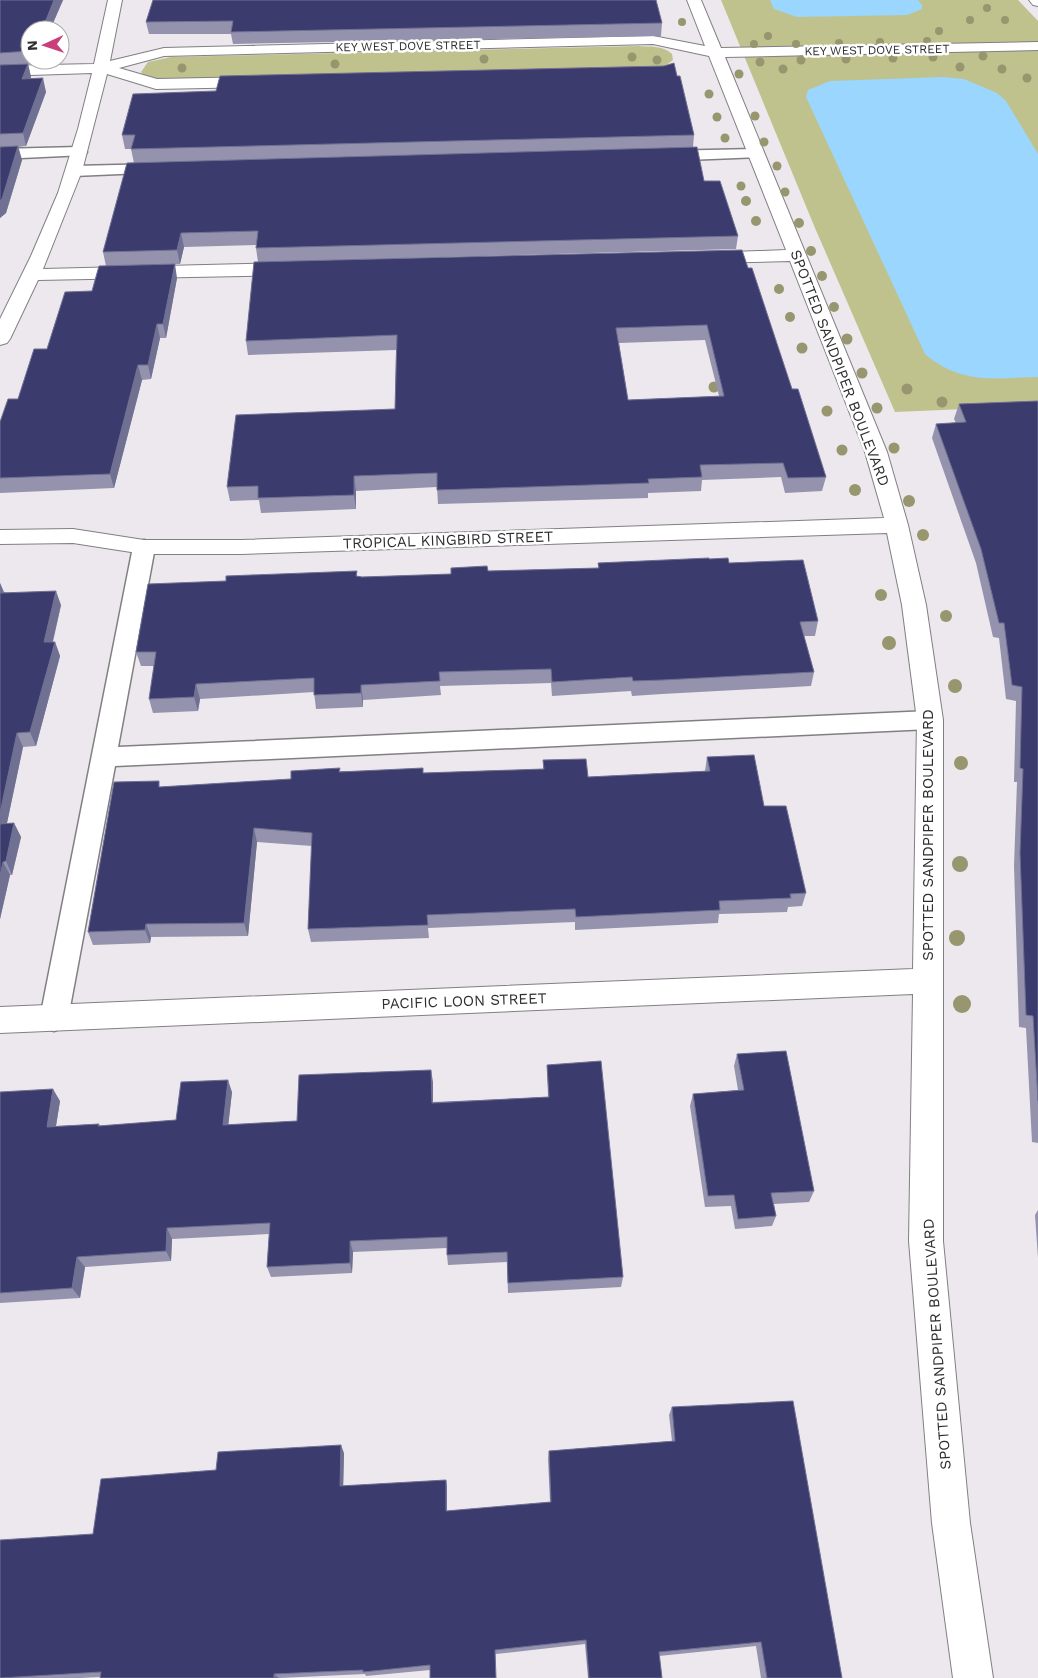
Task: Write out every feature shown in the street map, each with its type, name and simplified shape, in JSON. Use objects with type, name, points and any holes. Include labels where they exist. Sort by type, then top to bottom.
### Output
[{"type":"street","points":[[0,339],[32,276],[74,171],[101,68],[115,0]]},
{"type":"street","name":"SPOTTED SANDPIPER BOULEVARD","points":[[694,0],[876,452],[897,525],[914,605],[930,720],[926,1241],[951,1522],[973,1678]]},
{"type":"street","name":"KEY WEST DOVE STREET","points":[[0,71],[101,68],[164,52],[653,40],[715,54],[1038,46]]},
{"type":"street","name":"KEY WEST DOVE STREET","points":[[686,64],[715,54]]},
{"type":"street","name":"KEY WEST DOVE STREET","points":[[101,68],[156,84],[276,81]]},
{"type":"street","points":[[688,258],[796,255]]},
{"type":"street","points":[[32,276],[311,268]]},
{"type":"street","name":"TROPICAL KINGBIRD STREET","points":[[0,537],[73,536],[144,547],[241,547],[897,525]]},
{"type":"street","name":"PACIFIC LOON STREET","points":[[0,1020],[928,981]]},
{"type":"lane","points":[[0,154],[79,152]]},
{"type":"lane","points":[[643,157],[755,154]]},
{"type":"lane","points":[[74,171],[177,168]]},
{"type":"lane","points":[[54,1018],[144,547]]},
{"type":"lane","points":[[104,757],[930,720]]},
{"type":"green space","points":[[721,0],[1018,0],[1038,21],[1038,406],[895,412],[815,228]]},
{"type":"green space","points":[[638,46],[664,49],[672,54],[673,60],[665,66],[161,81],[144,76],[141,72],[148,62],[171,57]]},
{"type":"water","points":[[770,0],[918,0],[922,5],[922,9],[907,15],[797,17],[774,9]]},
{"type":"water","points":[[943,77],[964,79],[997,93],[1006,101],[1038,154],[1038,377],[979,378],[952,371],[938,364],[925,354],[806,97],[808,90],[830,81]]},
{"type":"building","points":[[0,0],[54,0],[46,20],[20,20],[20,52],[0,53]]},
{"type":"building","points":[[153,0],[656,0],[662,23],[231,32],[233,21],[146,22]]},
{"type":"building","points":[[674,63],[677,76],[680,76],[694,135],[131,149],[135,135],[122,135],[133,94],[216,91],[220,76],[664,66]]},
{"type":"building","points":[[20,64],[20,70],[26,70],[22,79],[43,78],[23,133],[0,134],[0,65]]},
{"type":"building","points":[[18,146],[2,199],[0,201],[0,147]]},
{"type":"building","points":[[697,147],[704,181],[720,181],[738,236],[256,248],[258,231],[181,233],[177,250],[103,252],[127,163]]},
{"type":"building","points":[[742,250],[748,268],[752,268],[792,389],[798,389],[826,477],[788,478],[783,463],[700,465],[702,477],[648,479],[649,483],[437,490],[437,473],[354,476],[354,495],[258,498],[258,486],[227,487],[236,415],[395,409],[397,335],[246,341],[254,262]],"holes":[[[707,325],[724,396],[628,400],[616,328]]]},
{"type":"building","points":[[175,264],[163,324],[157,324],[148,365],[138,365],[110,474],[0,478],[0,422],[8,399],[18,399],[34,349],[47,349],[65,292],[92,291],[99,266]]},
{"type":"building","points":[[1038,401],[1038,1101],[1033,1016],[1026,1015],[1020,853],[1023,769],[1020,768],[1022,687],[1012,685],[1004,623],[999,623],[981,549],[936,424],[966,422],[959,404]]},
{"type":"building","points":[[728,558],[729,563],[803,560],[818,621],[800,622],[814,672],[663,680],[633,681],[632,677],[552,682],[551,669],[439,672],[440,681],[361,685],[361,693],[314,695],[314,678],[196,684],[194,697],[149,699],[156,652],[136,652],[148,584],[226,581],[226,576],[357,571],[356,576],[362,577],[451,574],[451,568],[487,566],[488,571],[599,568],[598,563]]},
{"type":"building","points":[[56,591],[44,642],[55,642],[30,732],[17,733],[0,813],[0,593]]},
{"type":"building","points":[[754,755],[764,806],[786,806],[806,893],[790,894],[791,898],[719,901],[720,910],[576,917],[575,909],[427,915],[428,925],[308,929],[312,833],[254,828],[244,923],[146,924],[145,930],[88,932],[114,782],[159,781],[159,787],[291,779],[291,771],[340,768],[339,772],[423,768],[423,773],[544,769],[543,760],[586,759],[588,777],[710,771],[707,757]]},
{"type":"building","points":[[14,823],[6,861],[3,862],[0,876],[0,824]]},
{"type":"building","points":[[786,1051],[814,1191],[771,1193],[776,1216],[738,1219],[734,1195],[708,1196],[693,1094],[744,1090],[737,1054]]},
{"type":"building","points":[[601,1061],[623,1277],[508,1283],[507,1252],[447,1255],[447,1237],[350,1241],[350,1263],[267,1267],[270,1223],[167,1228],[166,1251],[77,1257],[72,1288],[0,1293],[0,1092],[53,1089],[47,1127],[99,1124],[98,1126],[176,1120],[181,1082],[228,1080],[223,1125],[297,1121],[299,1075],[431,1070],[432,1103],[549,1097],[547,1065]]},
{"type":"building","points":[[793,1401],[842,1678],[767,1678],[761,1642],[659,1652],[662,1678],[589,1678],[586,1640],[495,1650],[496,1678],[430,1678],[430,1665],[363,1672],[363,1670],[274,1674],[274,1678],[100,1678],[101,1672],[0,1678],[0,1540],[93,1534],[101,1479],[216,1470],[218,1452],[341,1445],[340,1486],[446,1480],[446,1511],[551,1502],[549,1451],[675,1441],[672,1407]]}]
